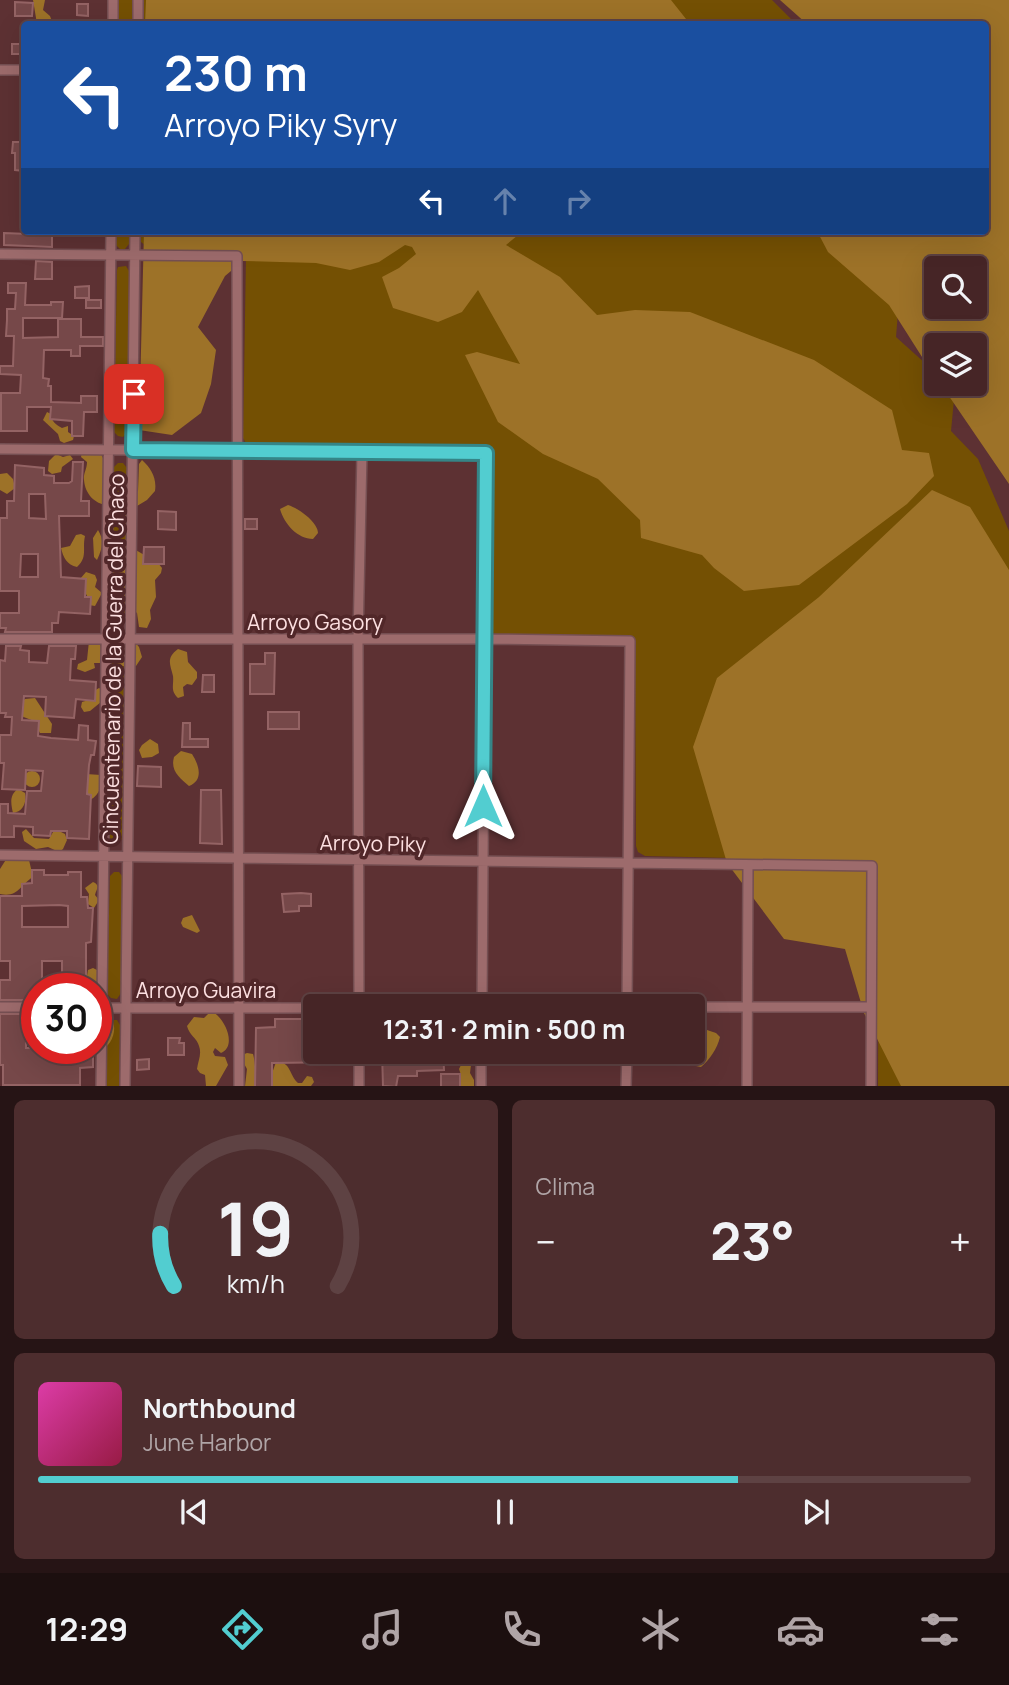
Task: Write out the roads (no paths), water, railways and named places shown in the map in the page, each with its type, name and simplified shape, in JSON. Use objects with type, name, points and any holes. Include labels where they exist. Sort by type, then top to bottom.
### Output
[{"type":"street","points":[[113,0],[113,21]]},
{"type":"street","points":[[138,0],[138,21]]},
{"type":"street","points":[[0,70],[21,71]]},
{"type":"street","name":"Cincuentenario de la Guerra del Chaco","points":[[100,973],[104,857],[111,235]]},
{"type":"street","name":"Cincuentenario de la Guerra del Chaco","points":[[125,1086],[135,235]]},
{"type":"street","points":[[0,254],[237,256],[239,1086]]},
{"type":"street","points":[[0,449],[486,453],[482,994]]},
{"type":"street","points":[[359,994],[358,639],[362,452]]},
{"type":"street","name":"Arroyo Gasory","points":[[0,639],[630,641],[628,863]]},
{"type":"street","name":"Arroyo Piky","points":[[0,855],[872,866],[871,1007]]},
{"type":"street","points":[[627,994],[628,863]]},
{"type":"street","points":[[747,1086],[748,864]]},
{"type":"street","points":[[0,1007],[21,1007]]},
{"type":"street","points":[[705,1007],[871,1007],[871,1086]]},
{"type":"street","name":"Arroyo Guavira","points":[[112,1008],[303,1008]]},
{"type":"street","name":"Cincuentenario de la Guerra del Chaco","points":[[100,1064],[101,1086]]},
{"type":"street","points":[[359,1064],[359,1086]]},
{"type":"street","points":[[481,1064],[481,1086]]},
{"type":"street","points":[[626,1086],[627,1064]]}]
